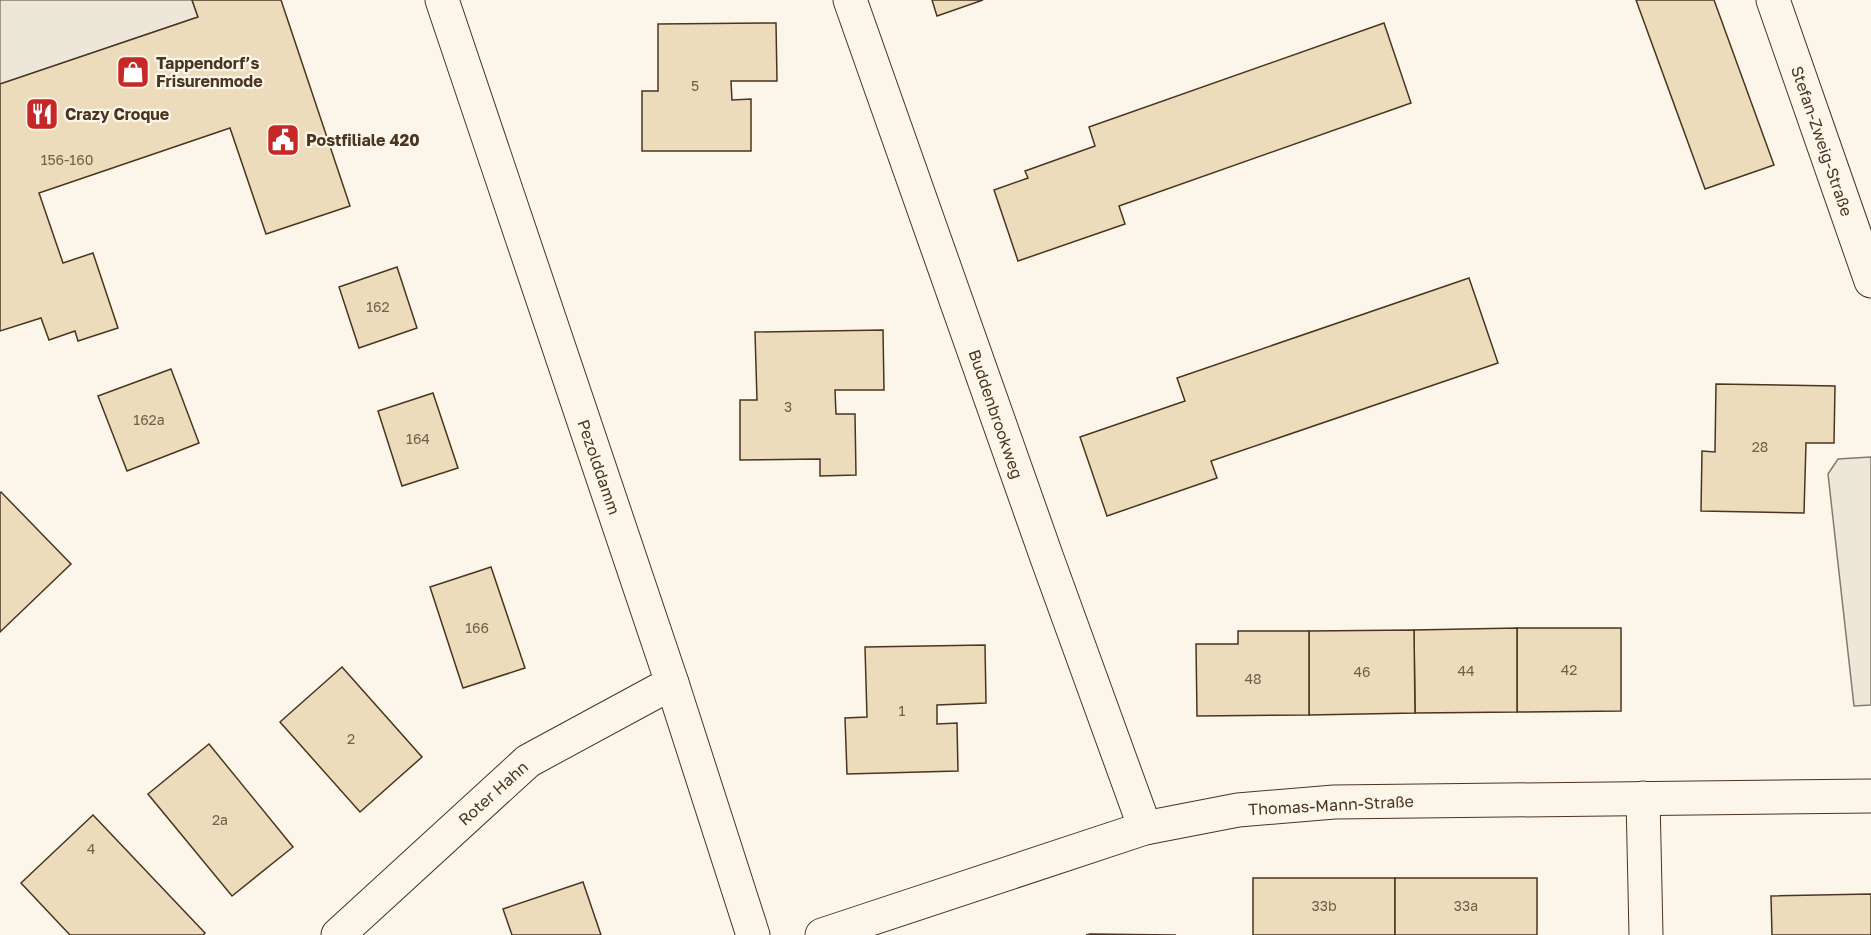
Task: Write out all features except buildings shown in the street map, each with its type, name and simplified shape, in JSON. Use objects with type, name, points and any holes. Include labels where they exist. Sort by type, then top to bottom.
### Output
[{"type":"street","name":"Pezolddamm","points":[[442,0],[672,683],[753,935]]},
{"type":"street","name":"Buddenbrookweg","points":[[850,0],[1144,828]]},
{"type":"street","name":"Stefan-Zweig-Straße","points":[[1773,0],[1871,281]]},
{"type":"street","name":"Roter Hahn","points":[[338,935],[528,761],[672,683]]},
{"type":"street","name":"Thomas-Mann-Straße","points":[[822,935],[1144,828],[1238,810],[1334,802],[1871,796]]},
{"type":"street","points":[[1644,798],[1646,935]]},
{"type":"shaded area","points":[[0,0],[192,0],[198,17],[0,84]]},
{"type":"shaded area","points":[[1871,457],[1871,705],[1854,706],[1828,474],[1838,459]]},
{"type":"place","name":"Tappendorf’s Frisurenmode","points":[[133,72]]},
{"type":"place","name":"Crazy Croque","points":[[42,114]]},
{"type":"place","name":"Postfiliale 420","points":[[283,140]]}]
